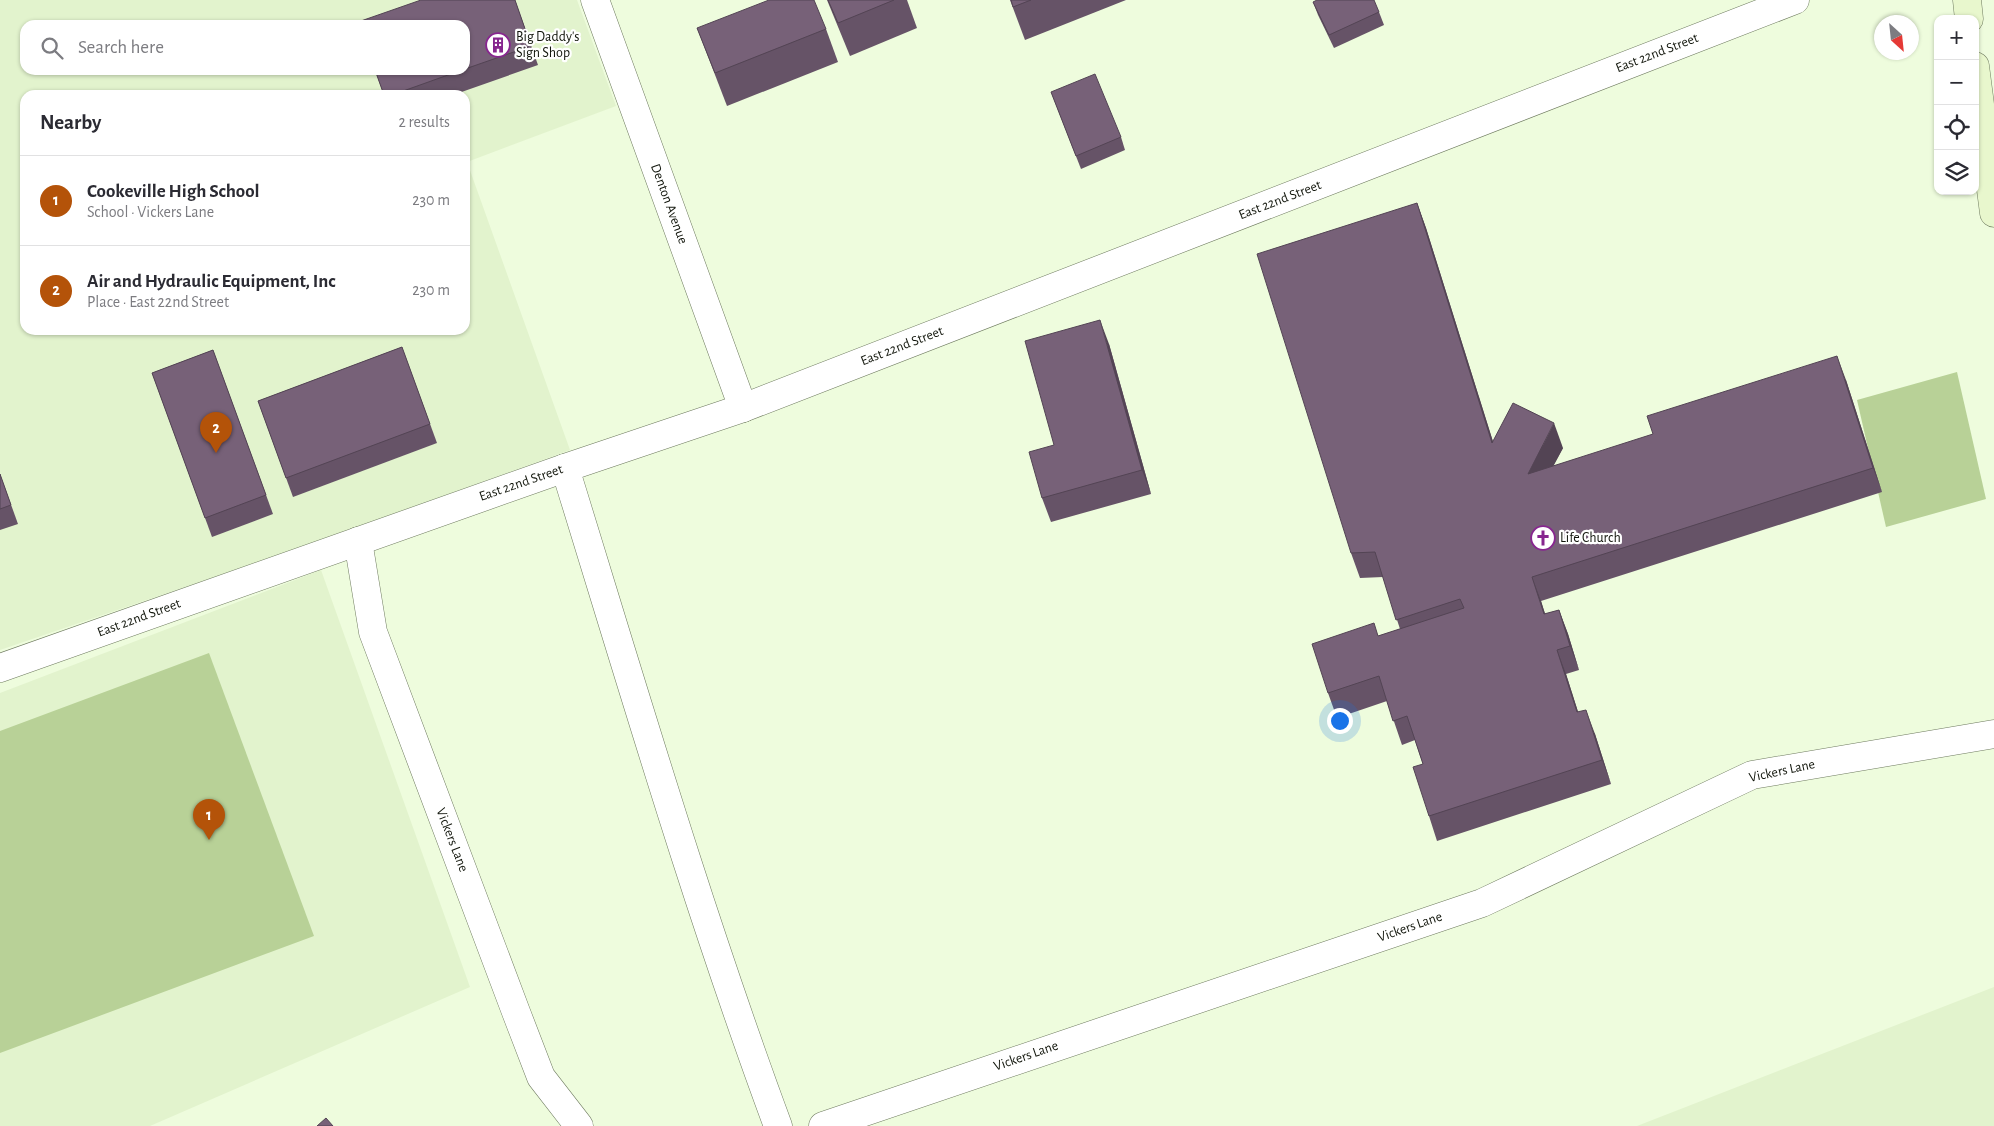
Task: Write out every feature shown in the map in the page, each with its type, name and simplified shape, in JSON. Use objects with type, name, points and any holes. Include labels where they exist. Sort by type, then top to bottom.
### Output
[{"type":"main road","points":[[1967,0],[1969,15]]},
{"type":"main road","points":[[1979,97],[1994,213]]},
{"type":"street","name":"Denton Avenue","points":[[595,0],[743,408]]},
{"type":"street","name":"East 22nd Street","points":[[0,668],[565,468],[743,408],[1795,0]]},
{"type":"street","points":[[565,468],[726,982],[778,1126]]},
{"type":"street","name":"Vickers Lane","points":[[358,541],[373,632],[516,1012],[541,1077],[579,1126]]},
{"type":"street","name":"Vickers Lane","points":[[823,1126],[1482,903],[1752,775],[1994,734]]},
{"type":"shaded area","points":[[0,0],[577,0],[616,106],[470,161],[470,90],[20,90],[20,335],[470,335],[470,170],[570,450],[282,554],[0,650]]},
{"type":"shaded area","points":[[1957,372],[1986,499],[1886,527],[1857,400]]},
{"type":"shaded area","points":[[321,570],[470,987],[150,1126],[0,1126],[0,693]]},
{"type":"shaded area","points":[[209,653],[314,936],[0,1053],[0,731]]},
{"type":"shaded area","points":[[1994,987],[1994,1126],[1637,1126]]},
{"type":"building","points":[[421,0],[515,0],[531,46],[470,67],[470,20],[364,20]]},
{"type":"building","points":[[769,0],[814,0],[826,29],[715,73],[697,28]]},
{"type":"building","points":[[828,0],[894,0],[838,23]]},
{"type":"building","points":[[1011,0],[1031,0],[1013,7]]},
{"type":"building","points":[[1317,0],[1374,0],[1379,12],[1329,35],[1313,2]]},
{"type":"building","points":[[1095,74],[1121,137],[1076,156],[1051,92]]},
{"type":"building","points":[[377,75],[448,75],[406,90],[382,90]]},
{"type":"building","name":"Life Church","points":[[1417,203],[1492,443],[1513,403],[1554,423],[1528,474],[1653,434],[1647,416],[1837,356],[1873,468],[1532,577],[1544,614],[1559,610],[1570,646],[1557,650],[1577,712],[1586,710],[1602,760],[1429,816],[1413,767],[1423,764],[1407,716],[1393,721],[1379,676],[1328,693],[1312,644],[1374,623],[1378,636],[1464,608],[1460,599],[1396,620],[1375,552],[1351,553],[1257,254]]},
{"type":"building","points":[[1100,320],[1142,470],[1042,498],[1029,452],[1054,445],[1025,341]]},
{"type":"building","points":[[402,347],[430,424],[286,478],[258,401]]},
{"type":"building","points":[[213,350],[266,495],[205,518],[152,373]]},
{"type":"building","points":[[0,474],[11,505],[0,509]]},
{"type":"building","points":[[326,1118],[333,1126],[317,1126]]},
{"type":"place","name":"Big Daddy's Sign Shop","points":[[498,45]]},
{"type":"place","name":"Air and Hydraulic Equipment, Inc","points":[[216,453]]},
{"type":"place","name":"Life Church","points":[[1543,538]]},
{"type":"place","name":"Cookeville High School","points":[[209,840]]}]
